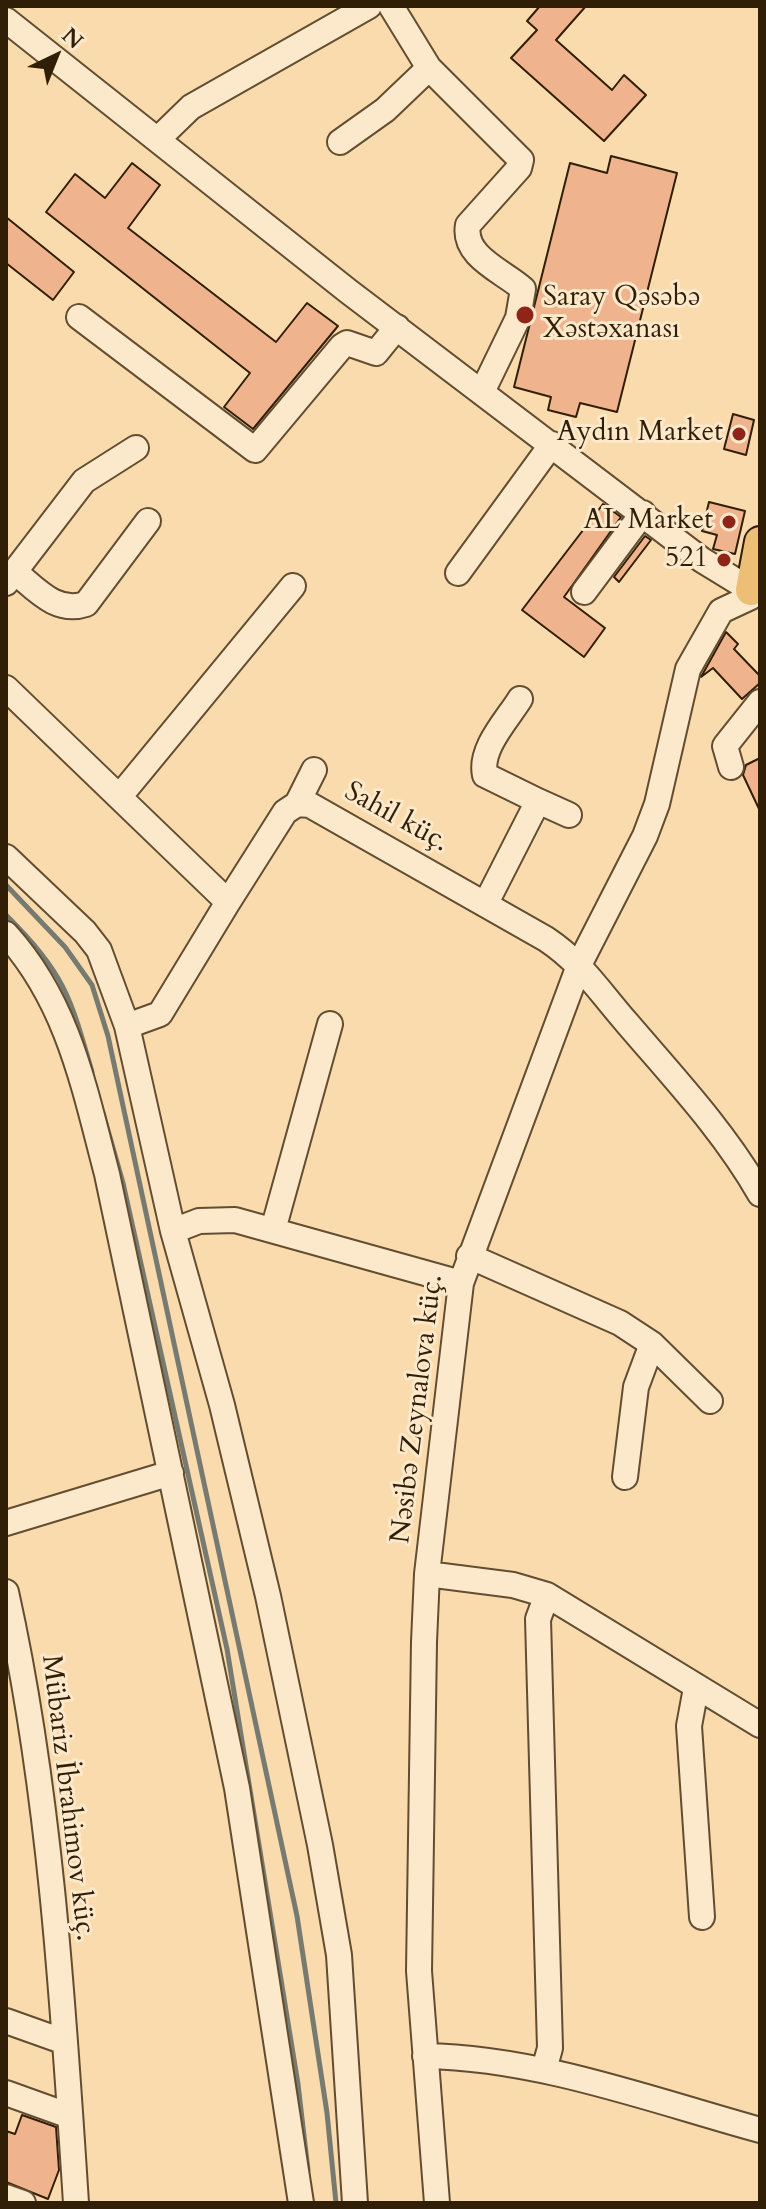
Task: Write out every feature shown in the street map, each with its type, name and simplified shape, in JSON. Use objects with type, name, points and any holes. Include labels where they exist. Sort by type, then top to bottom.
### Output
[{"type":"main road","points":[[756,598],[760,542]]},
{"type":"street","points":[[158,139],[191,107],[369,6]]},
{"type":"street","points":[[391,6],[429,68],[521,160],[519,168],[468,225],[466,232],[469,242],[490,266],[523,289],[518,318],[483,390]]},
{"type":"street","points":[[6,20],[397,327],[756,598]]},
{"type":"street","points":[[340,142],[385,110],[429,68]]},
{"type":"street","points":[[79,317],[255,450],[342,346],[347,343],[376,353],[397,327]]},
{"type":"street","points":[[458,573],[552,444]]},
{"type":"street","points":[[136,448],[84,481],[10,578],[53,603],[74,608],[86,604],[148,521]]},
{"type":"street","points":[[584,592],[643,513]]},
{"type":"street","points":[[120,796],[293,586]]},
{"type":"street","name":"Nəsibə Zeynalova küç.","points":[[437,2203],[419,1971],[427,1574],[461,1283],[580,963],[645,836],[657,804],[688,669],[721,611],[756,598]]},
{"type":"street","points":[[6,688],[228,902]]},
{"type":"street","points":[[520,699],[486,752],[483,764],[485,775],[569,815]]},
{"type":"street","points":[[731,767],[725,746],[760,702]]},
{"type":"street","points":[[297,804],[314,770]]},
{"type":"street","points":[[486,903],[538,801]]},
{"type":"street","name":"Sahil küç.","points":[[127,1026],[160,1014],[285,812],[297,804],[310,805],[486,903],[580,963],[599,991],[715,1125],[760,1194]]},
{"type":"street","points":[[6,857],[85,932],[99,950],[127,1026],[173,1231],[239,1473],[320,1845],[339,1955],[355,2203]]},
{"type":"street","points":[[6,934],[33,964],[54,1001],[81,1077],[107,1174],[237,1788],[301,2203]]},
{"type":"street","points":[[273,1230],[330,1024]]},
{"type":"street","points":[[173,1231],[215,1218],[273,1230],[461,1283]]},
{"type":"street","points":[[469,1256],[620,1323],[652,1344],[710,1401]]},
{"type":"street","points":[[625,1477],[636,1387],[652,1344]]},
{"type":"street","points":[[6,1523],[171,1473]]},
{"type":"street","points":[[427,1574],[532,1588],[760,1725]]},
{"type":"street","name":"Mübariz İbrahimov küç.","points":[[6,1592],[19,1651],[38,1788],[65,2042],[76,2203]]},
{"type":"street","points":[[544,2070],[550,2048],[538,1619],[547,1595]]},
{"type":"street","points":[[696,1688],[689,1726],[702,1917]]},
{"type":"street","points":[[6,2021],[65,2042]]},
{"type":"street","points":[[425,2056],[481,2060],[544,2070],[760,2130]]},
{"type":"street","points":[[6,2093],[70,2116]]},
{"type":"street","points":[[6,2197],[23,2203]]},
{"type":"building","points":[[540,6],[586,6],[556,40],[612,90],[624,75],[646,95],[604,141],[511,58],[537,30],[527,21]]},
{"type":"building","points":[[611,156],[677,173],[617,412],[580,403],[576,417],[548,410],[551,397],[514,387],[570,163],[607,173]]},
{"type":"building","points":[[132,163],[160,185],[128,228],[276,342],[307,303],[338,326],[253,429],[224,407],[250,373],[46,212],[75,174],[105,198]]},
{"type":"building","points":[[6,217],[74,272],[53,300],[6,263]]},
{"type":"building","points":[[733,414],[754,420],[746,455],[724,449]]},
{"type":"building","points":[[709,502],[745,511],[735,554],[713,549],[717,535],[702,531]]},
{"type":"building","points":[[603,504],[621,517],[564,597],[605,628],[584,657],[522,610]]},
{"type":"building","points":[[645,536],[651,540],[619,582],[614,577]]},
{"type":"building","points":[[726,632],[738,644],[734,649],[760,676],[760,683],[742,699],[713,668],[701,677]]},
{"type":"building","points":[[760,758],[760,811],[743,775],[746,765]]},
{"type":"building","points":[[22,2115],[56,2127],[59,2170],[48,2199],[6,2182],[6,2131],[15,2134]]},
{"type":"waterway","points":[[6,885],[65,947],[92,985],[108,1036],[297,1916],[327,2113],[336,2203]]},
{"type":"waterway","points":[[6,915],[41,953],[62,986],[92,1072]]},
{"type":"waterway","points":[[103,1113],[123,1183],[227,1649],[298,2084],[308,2170]]},
{"type":"place","name":"Saray Qəsəbə Xəstəxanası","points":[[525,315]]},
{"type":"place","name":"Aydın Market","points":[[739,434]]},
{"type":"place","name":"AL Market","points":[[729,522]]},
{"type":"place","name":"521","points":[[724,560]]}]
